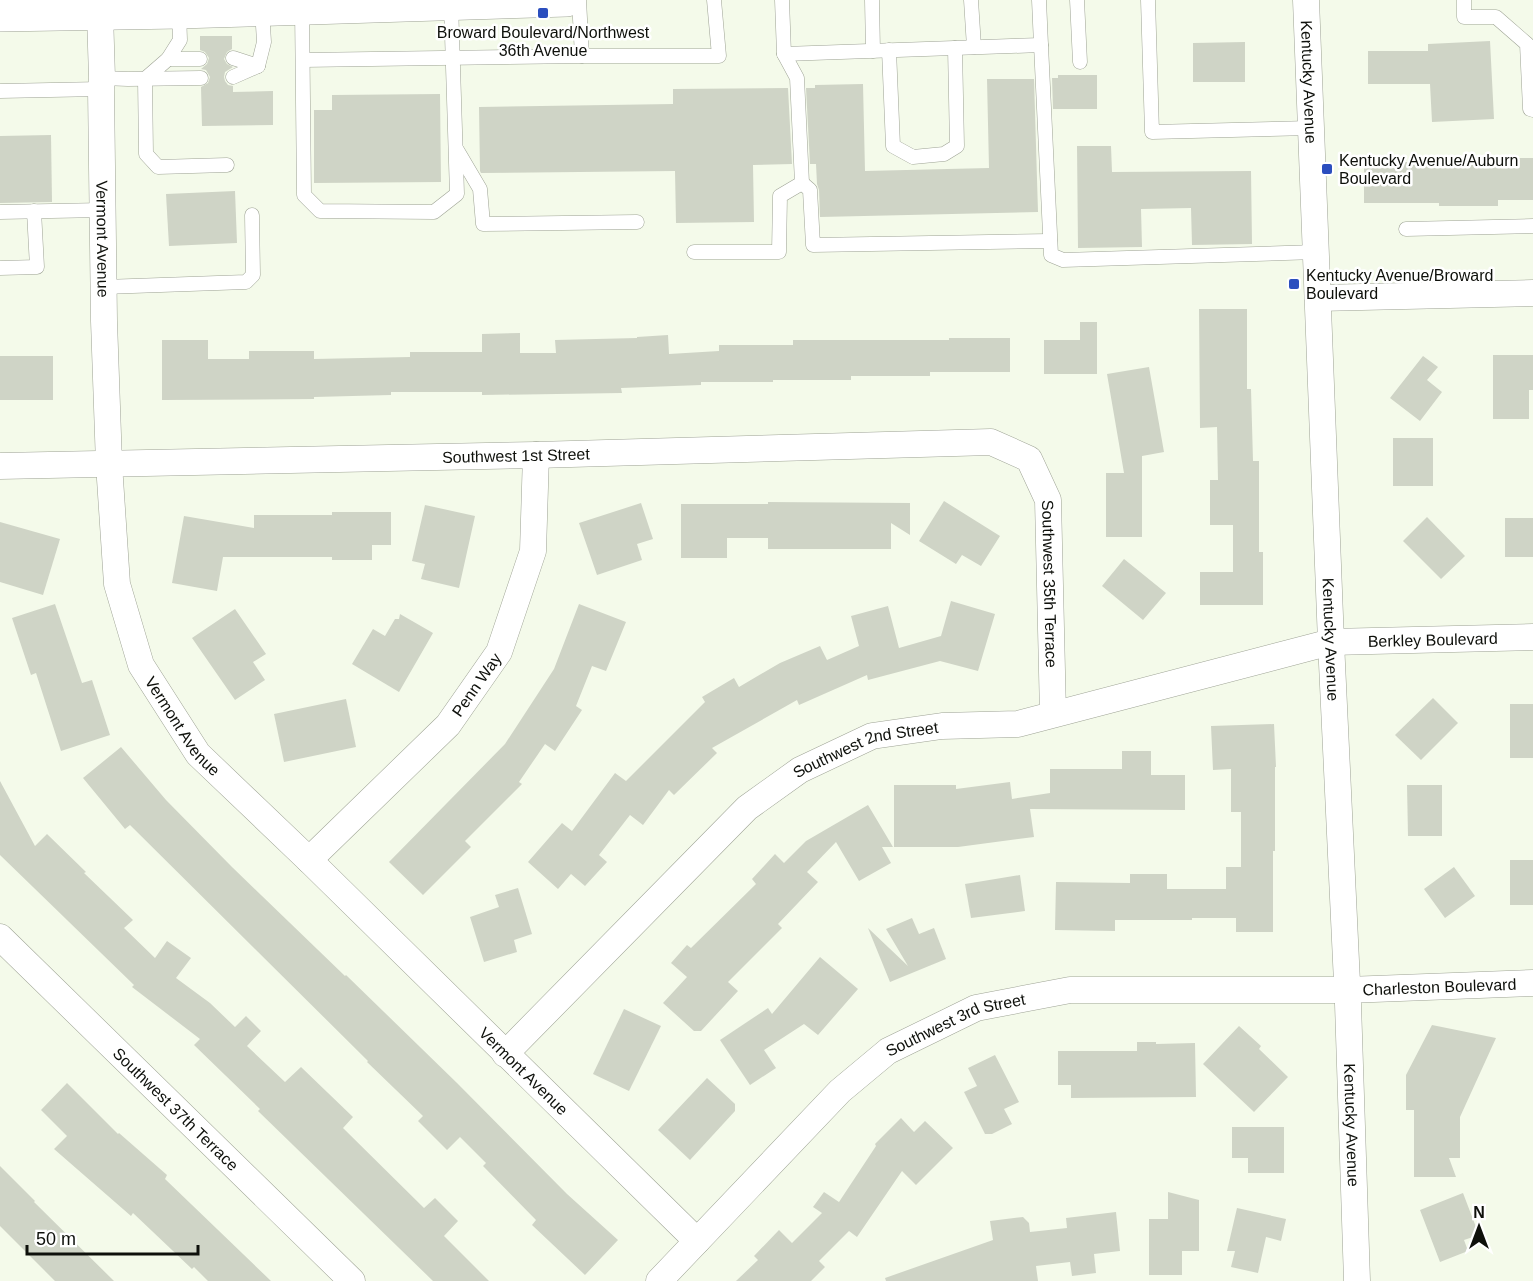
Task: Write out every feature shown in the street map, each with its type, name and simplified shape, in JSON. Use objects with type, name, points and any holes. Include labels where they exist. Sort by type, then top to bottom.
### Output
[{"type":"main road","points":[[0,15],[103,7],[179,12],[567,0]]},
{"type":"street","name":"Kentucky Avenue","points":[[1306,0],[1357,1281]]},
{"type":"street","name":"Vermont Avenue","points":[[103,7],[104,287],[109,464],[117,585],[141,665],[198,754],[697,1241]]},
{"type":"street","points":[[1318,298],[1533,293]]},
{"type":"street","name":"Southwest 1st Street","points":[[0,466],[536,455],[991,442],[1029,459]]},
{"type":"street","name":"Penn Way","points":[[309,860],[448,725],[499,652],[533,551],[536,455]]},
{"type":"street","name":"Southwest 35th Terrace","points":[[1029,459],[1048,500],[1053,714]]},
{"type":"street","name":"Berkley Boulevard","points":[[1331,642],[1533,637]]},
{"type":"street","name":"Southwest 2nd Street","points":[[505,1053],[747,808],[800,770],[872,736],[942,726],[1018,724],[1331,642]]},
{"type":"street","name":"Southwest 37th Terrace","points":[[0,937],[352,1281]]},
{"type":"street","name":"Charleston Boulevard","points":[[1347,990],[1533,983]]},
{"type":"street","name":"Southwest 3rd Street","points":[[659,1281],[840,1091],[888,1051],[976,1008],[1070,990],[1347,990]]},
{"type":"lane","points":[[579,0],[582,56]]},
{"type":"lane","points":[[303,60],[719,56],[714,0]]},
{"type":"lane","points":[[782,0],[784,54],[797,78],[802,183],[810,190],[813,245],[1050,241]]},
{"type":"lane","points":[[872,0],[873,51]]},
{"type":"lane","points":[[971,0],[974,47]]},
{"type":"lane","points":[[1039,0],[1051,255],[1063,260],[1316,252]]},
{"type":"lane","points":[[1077,0],[1080,62]]},
{"type":"lane","points":[[1148,0],[1152,132],[1311,128]]},
{"type":"lane","points":[[1464,0],[1464,17],[1496,17],[1530,38],[1530,109],[1533,110]]},
{"type":"lane","points":[[302,8],[304,195],[320,211],[434,212],[457,194],[450,3]]},
{"type":"lane","points":[[258,66],[264,42],[262,9]]},
{"type":"lane","points":[[179,12],[180,40],[168,59],[145,79],[146,154],[158,167],[227,165]]},
{"type":"lane","points":[[784,54],[1041,45]]},
{"type":"lane","points":[[889,50],[893,146],[913,157],[944,154],[957,146],[955,48]]},
{"type":"lane","points":[[232,58],[258,66]]},
{"type":"lane","points":[[0,91],[145,79],[195,78],[195,59],[168,59]]},
{"type":"lane","points":[[232,77],[258,66]]},
{"type":"lane","points":[[456,148],[480,189],[483,224],[636,222]]},
{"type":"lane","points":[[694,252],[779,252],[780,196],[802,183]]},
{"type":"lane","points":[[0,212],[103,210]]},
{"type":"lane","points":[[0,268],[37,267],[34,211]]},
{"type":"lane","points":[[104,287],[246,282],[253,275],[252,215]]},
{"type":"lane","points":[[1406,229],[1533,226]]},
{"type":"building","points":[[200,36],[232,36],[232,49],[227,52],[224,59],[233,67],[225,72],[225,81],[228,85],[233,86],[233,92],[273,91],[273,125],[202,126],[201,87],[208,83],[210,77],[206,70],[201,69],[207,64],[209,58],[205,52],[200,50]]},
{"type":"building","points":[[1490,41],[1494,119],[1432,122],[1430,84],[1368,84],[1368,51],[1428,51],[1428,44]]},
{"type":"building","points":[[1245,42],[1245,82],[1193,82],[1193,43]]},
{"type":"building","points":[[1058,75],[1097,75],[1097,109],[1053,109],[1052,78],[1058,78]]},
{"type":"building","points":[[987,79],[1034,79],[1038,212],[820,217],[816,164],[810,164],[806,88],[815,88],[815,85],[863,84],[865,171],[989,168]]},
{"type":"building","points":[[788,88],[792,164],[753,165],[754,222],[676,223],[675,171],[481,173],[480,171],[479,107],[673,104],[673,89]]},
{"type":"building","points":[[440,94],[441,182],[314,183],[314,110],[332,110],[332,95]]},
{"type":"building","points":[[51,135],[52,202],[0,203],[0,136]]},
{"type":"building","points":[[1077,146],[1111,146],[1112,172],[1251,171],[1252,244],[1192,245],[1191,208],[1141,209],[1142,247],[1078,248]]},
{"type":"building","points":[[1513,158],[1533,158],[1533,200],[1498,200],[1498,206],[1364,203],[1364,162],[1423,162],[1423,165],[1513,165]]},
{"type":"building","points":[[235,191],[237,243],[169,246],[166,194]]},
{"type":"building","points":[[1199,309],[1247,309],[1247,389],[1251,389],[1253,461],[1259,461],[1259,552],[1263,552],[1263,605],[1200,605],[1200,572],[1233,572],[1233,525],[1210,525],[1210,480],[1218,480],[1217,427],[1200,428]]},
{"type":"building","points":[[1080,322],[1097,322],[1097,374],[1044,374],[1044,340],[1080,340]]},
{"type":"building","points":[[520,333],[520,353],[556,353],[555,340],[668,335],[669,354],[719,351],[719,345],[793,345],[793,340],[1010,338],[1010,372],[930,372],[930,376],[851,376],[851,380],[701,382],[701,385],[621,388],[622,393],[482,395],[482,392],[391,392],[391,395],[314,397],[314,399],[162,400],[162,340],[208,340],[208,359],[249,359],[249,351],[314,351],[314,359],[410,357],[410,352],[482,352],[482,334]]},
{"type":"building","points":[[1493,355],[1533,355],[1533,390],[1529,390],[1529,419],[1493,419]]},
{"type":"building","points":[[0,356],[53,356],[53,400],[0,400]]},
{"type":"building","points":[[1423,356],[1438,367],[1427,380],[1442,392],[1420,421],[1390,398]]},
{"type":"building","points":[[1149,367],[1164,452],[1142,456],[1142,537],[1106,537],[1106,473],[1124,473],[1107,374]]},
{"type":"building","points":[[1393,438],[1433,438],[1433,486],[1393,486]]},
{"type":"building","points":[[944,501],[1000,536],[981,566],[962,555],[956,564],[919,541]]},
{"type":"building","points":[[768,502],[910,503],[910,535],[891,523],[891,549],[768,549],[768,538],[727,538],[727,558],[681,558],[681,504],[768,504]]},
{"type":"building","points":[[641,503],[653,539],[637,544],[642,560],[597,575],[579,523]]},
{"type":"building","points":[[425,505],[475,516],[459,588],[421,579],[425,564],[412,561]]},
{"type":"building","points":[[332,512],[391,512],[391,545],[372,545],[372,560],[332,560],[332,557],[223,557],[217,591],[172,583],[184,516],[254,528],[254,515],[332,515]]},
{"type":"building","points":[[1427,517],[1465,556],[1441,579],[1403,541]]},
{"type":"building","points":[[1505,518],[1533,518],[1533,557],[1505,557]]},
{"type":"building","points":[[0,522],[60,539],[43,595],[0,582]]},
{"type":"building","points":[[1124,559],[1166,593],[1143,620],[1102,586]]},
{"type":"building","points":[[951,601],[995,614],[978,671],[940,661],[868,680],[867,675],[799,705],[797,700],[712,748],[717,753],[674,795],[669,790],[643,825],[630,815],[599,855],[607,862],[585,886],[571,874],[558,889],[528,862],[562,823],[572,831],[615,773],[626,781],[705,702],[702,697],[734,678],[739,687],[780,663],[820,646],[827,660],[859,646],[851,616],[888,606],[899,648],[941,636]]},
{"type":"building","points":[[55,604],[82,683],[92,680],[110,735],[61,751],[36,673],[31,675],[12,618]]},
{"type":"building","points":[[579,604],[626,622],[606,671],[592,666],[576,706],[582,710],[555,751],[545,744],[519,782],[522,784],[465,841],[471,847],[423,895],[389,862],[505,744],[554,669]]},
{"type":"building","points":[[235,609],[266,654],[253,662],[265,680],[235,700],[192,638]]},
{"type":"building","points":[[400,614],[433,633],[399,692],[352,664],[373,629],[385,636],[395,619],[399,619]]},
{"type":"building","points":[[1433,698],[1458,723],[1421,760],[1395,735]]},
{"type":"building","points":[[346,699],[356,747],[284,762],[274,714]]},
{"type":"building","points":[[1510,704],[1533,704],[1533,758],[1510,758]]},
{"type":"building","points":[[1274,724],[1276,767],[1273,932],[1236,932],[1236,918],[1115,920],[1115,931],[1055,930],[1056,882],[1130,883],[1130,874],[1167,874],[1167,889],[1226,889],[1226,867],[1241,867],[1241,812],[1231,812],[1231,769],[1213,770],[1211,726]]},
{"type":"building","points":[[121,747],[166,800],[232,867],[457,1083],[567,1194],[618,1240],[585,1275],[532,1225],[536,1220],[483,1166],[486,1163],[460,1137],[447,1150],[418,1121],[423,1116],[368,1061],[130,825],[125,829],[83,778]]},
{"type":"building","points":[[1122,751],[1151,751],[1151,775],[1185,775],[1185,810],[1030,809],[1034,837],[958,847],[894,847],[894,785],[956,785],[956,789],[1010,782],[1012,799],[1050,793],[1050,769],[1122,769]]},
{"type":"building","points":[[0,781],[35,846],[47,834],[133,920],[124,928],[155,958],[167,941],[191,958],[176,978],[210,1003],[235,1027],[246,1016],[261,1031],[247,1046],[285,1082],[301,1067],[353,1117],[343,1128],[424,1208],[435,1198],[458,1221],[444,1236],[489,1281],[433,1281],[258,1111],[260,1109],[194,1045],[200,1039],[132,987],[134,985],[0,855]]},
{"type":"building","points":[[1407,785],[1442,785],[1442,836],[1408,836]]},
{"type":"building","points":[[868,805],[893,847],[882,847],[891,863],[859,881],[836,842],[807,872],[818,882],[778,924],[782,928],[728,982],[738,991],[701,1031],[694,1031],[663,1003],[687,977],[671,963],[687,945],[691,948],[756,884],[752,879],[775,854],[784,863],[806,841]]},
{"type":"building","points":[[1510,860],[1533,860],[1533,905],[1510,905]]},
{"type":"building","points":[[1454,867],[1475,896],[1445,918],[1424,889]]},
{"type":"building","points":[[1020,875],[1025,911],[971,918],[965,884]]},
{"type":"building","points":[[518,888],[532,934],[514,940],[517,952],[484,962],[470,917],[499,907],[495,895]]},
{"type":"building","points":[[912,918],[919,934],[934,928],[946,959],[890,982],[868,928],[908,966],[886,929]]},
{"type":"building","points":[[820,957],[858,989],[818,1035],[804,1024],[764,1050],[776,1068],[750,1085],[720,1040],[768,1008],[772,1014]]},
{"type":"building","points":[[624,1009],[661,1026],[629,1091],[593,1074]]},
{"type":"building","points":[[1432,1025],[1496,1038],[1460,1117],[1460,1158],[1449,1158],[1456,1177],[1414,1177],[1414,1110],[1406,1110],[1406,1075]]},
{"type":"building","points":[[1239,1026],[1261,1046],[1259,1049],[1288,1077],[1254,1112],[1203,1064]]},
{"type":"building","points":[[1137,1042],[1195,1043],[1196,1097],[1071,1098],[1071,1085],[1058,1085],[1058,1051],[1137,1051]]},
{"type":"building","points":[[995,1055],[1019,1102],[1004,1109],[1012,1124],[992,1134],[985,1134],[964,1092],[977,1086],[968,1068]]},
{"type":"building","points":[[707,1078],[735,1104],[735,1111],[690,1160],[658,1130]]},
{"type":"building","points":[[67,1083],[118,1134],[167,1175],[165,1179],[271,1281],[208,1281],[194,1267],[192,1269],[133,1213],[131,1216],[54,1149],[67,1136],[41,1110]]},
{"type":"building","points":[[901,1118],[914,1132],[925,1121],[953,1148],[916,1185],[902,1171],[857,1237],[849,1231],[819,1261],[825,1267],[811,1281],[736,1281],[758,1260],[754,1256],[779,1230],[792,1243],[822,1213],[813,1207],[824,1192],[839,1202],[876,1146],[875,1144]]},
{"type":"building","points":[[1232,1127],[1284,1127],[1284,1173],[1248,1173],[1248,1158],[1232,1158]]},
{"type":"building","points":[[0,1166],[114,1281],[55,1281],[0,1226]]},
{"type":"building","points":[[1168,1192],[1199,1200],[1199,1251],[1182,1251],[1182,1275],[1149,1275],[1149,1219],[1168,1219]]},
{"type":"building","points":[[1463,1193],[1479,1235],[1464,1240],[1468,1251],[1440,1262],[1420,1210]]},
{"type":"building","points":[[1237,1208],[1286,1219],[1281,1241],[1266,1237],[1258,1273],[1231,1267],[1235,1251],[1227,1251]]},
{"type":"building","points":[[1116,1212],[1120,1251],[1094,1254],[1096,1273],[1072,1276],[1070,1262],[1036,1266],[1038,1281],[886,1281],[885,1278],[993,1240],[990,1221],[1023,1217],[1029,1223],[1030,1232],[1067,1228],[1066,1218]]},
{"type":"place","name":"Broward Boulevard/Northwest 36th Avenue","points":[[543,13]]},
{"type":"place","name":"Kentucky Avenue/Auburn Boulevard","points":[[1327,169]]},
{"type":"place","name":"Kentucky Avenue/Broward Boulevard","points":[[1294,284]]}]
